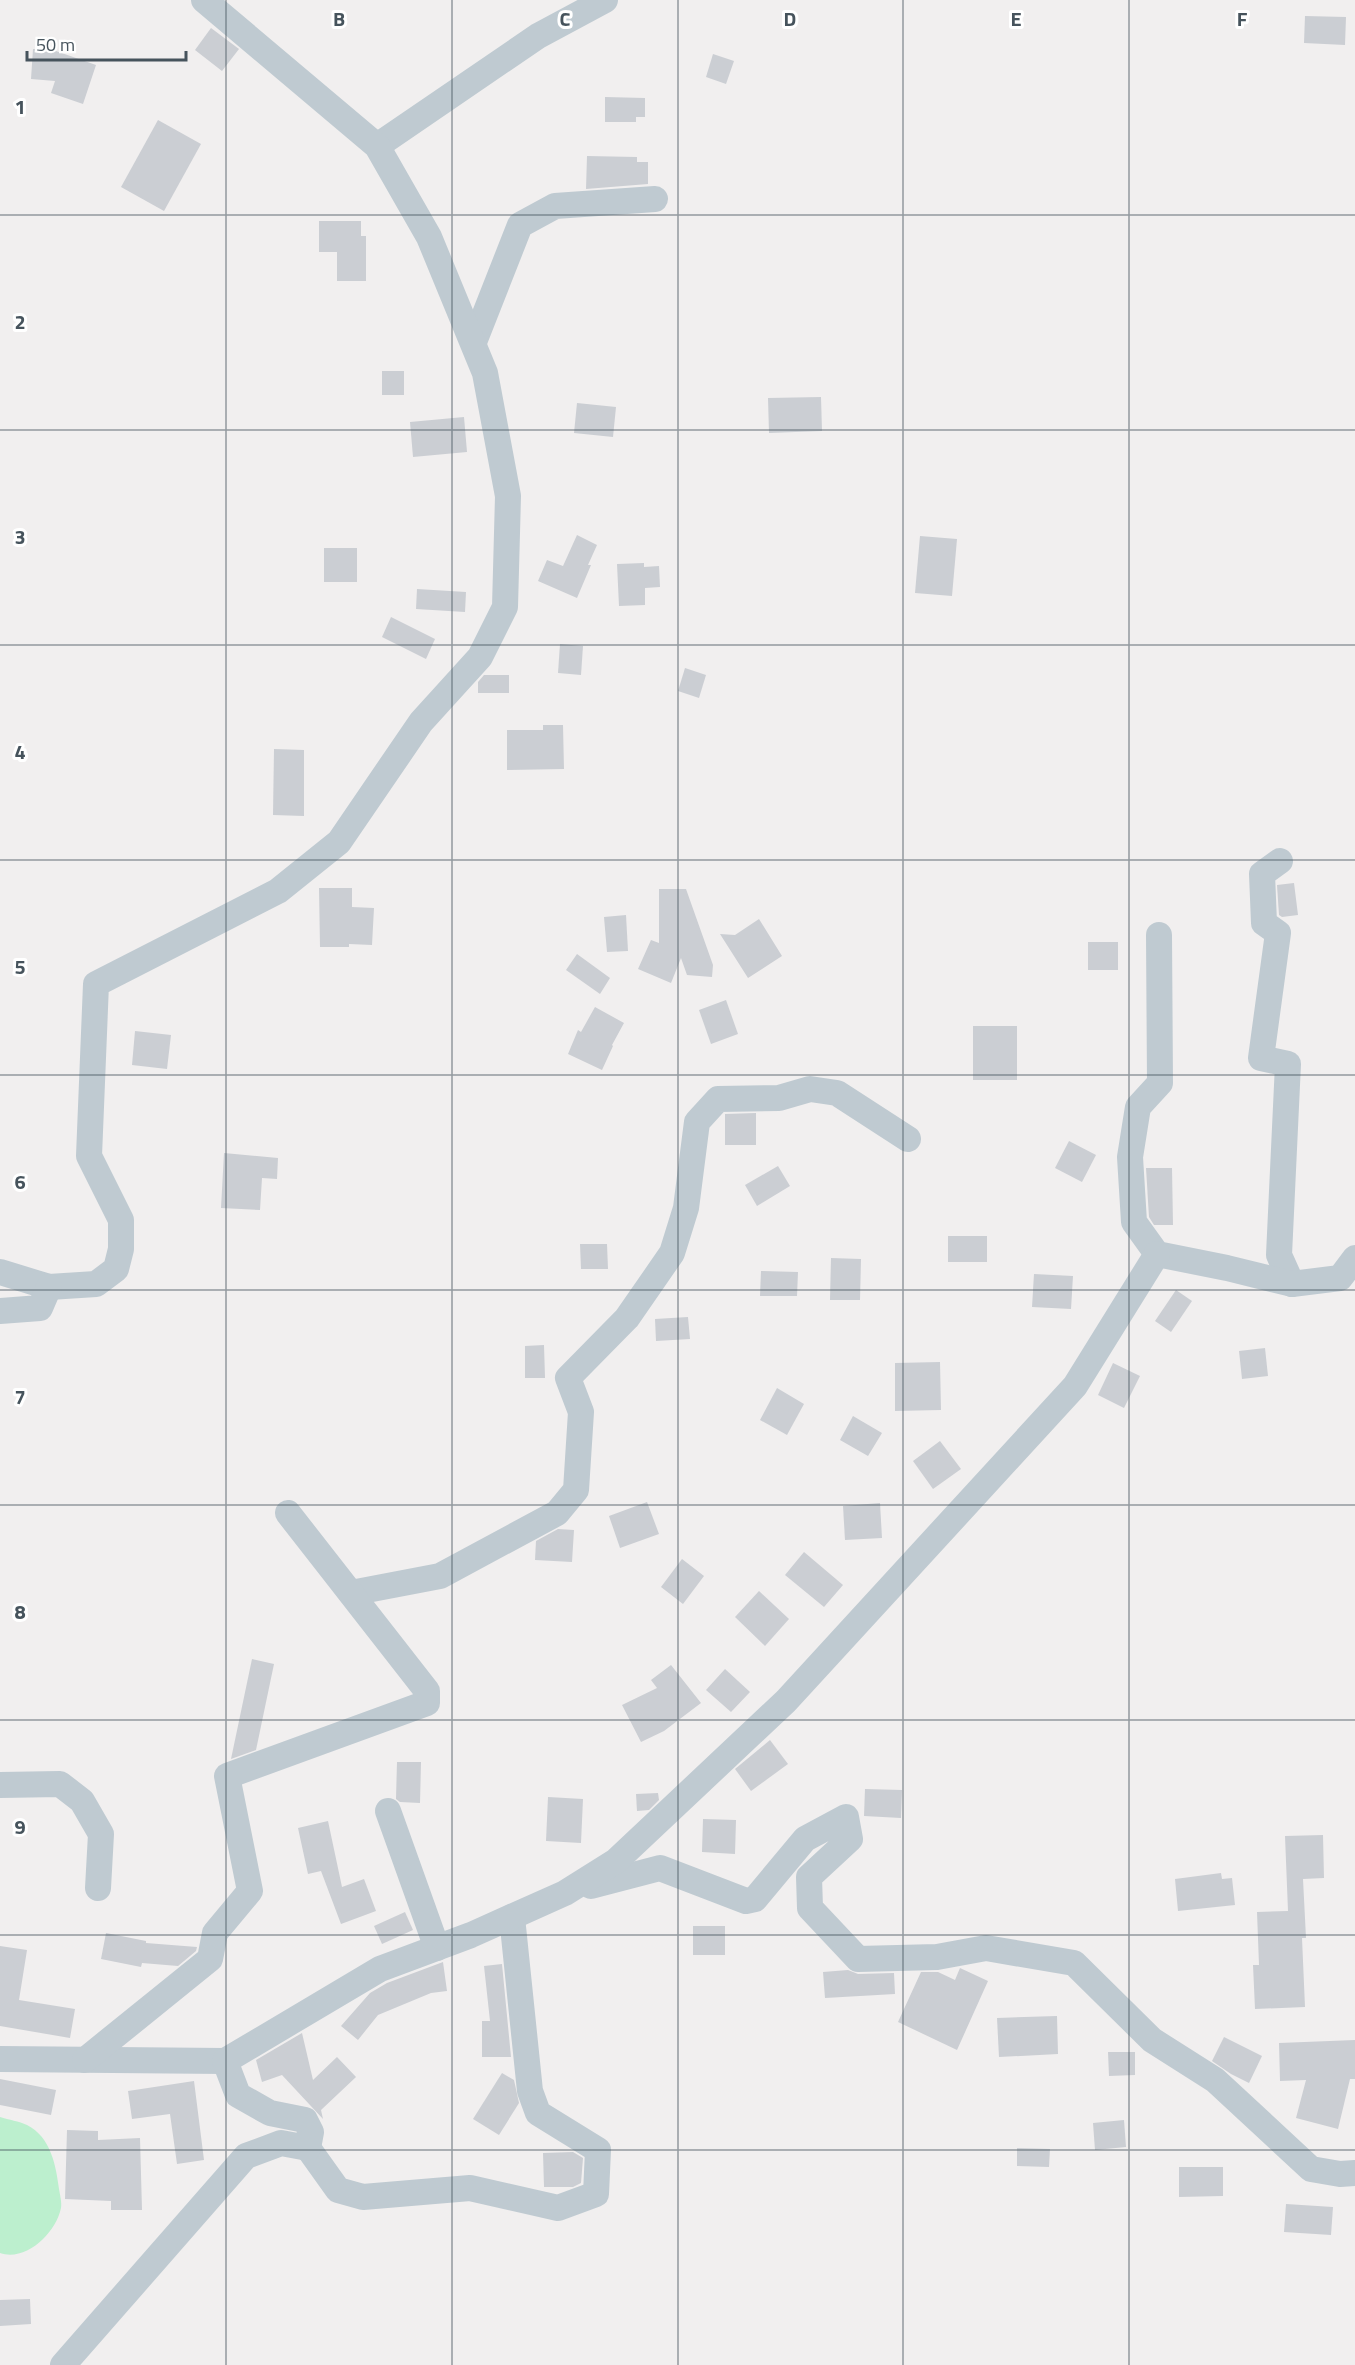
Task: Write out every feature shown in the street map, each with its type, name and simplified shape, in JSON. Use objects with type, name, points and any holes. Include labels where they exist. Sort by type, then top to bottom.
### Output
[{"type":"street","points":[[0,1272],[49,1287],[96,1284],[116,1269],[121,1249],[121,1220],[89,1156],[96,984],[278,891],[339,842],[421,722],[480,657],[505,607],[508,496],[486,374],[429,237],[377,146],[204,0]]},
{"type":"street","points":[[377,146],[538,36],[605,0]]},
{"type":"street","points":[[474,342],[520,225],[555,206],[655,199]]},
{"type":"street","points":[[1280,861],[1262,874],[1264,923],[1278,933],[1261,1058],[1288,1064],[1279,1255],[1292,1284]]},
{"type":"street","points":[[1159,935],[1160,1083],[1138,1107],[1130,1157],[1134,1222],[1157,1254],[1292,1284],[1341,1278],[1355,1258]]},
{"type":"street","points":[[351,1593],[440,1576],[557,1513],[576,1490],[580,1412],[568,1378],[627,1318],[672,1253],[686,1208],[697,1122],[718,1099],[779,1098],[810,1089],[837,1093],[908,1139]]},
{"type":"street","points":[[0,2059],[225,2061],[380,1969],[437,1948],[565,1893],[616,1861],[786,1701],[1075,1386],[1157,1254]]},
{"type":"street","points":[[0,1311],[40,1308],[49,1287]]},
{"type":"street","points":[[85,2060],[210,1959],[215,1933],[250,1891],[227,1776],[427,1703],[427,1691],[288,1513]]},
{"type":"street","points":[[0,1785],[60,1784],[82,1801],[101,1834],[98,1888]]},
{"type":"street","points":[[388,1810],[437,1948]]},
{"type":"street","points":[[565,1893],[660,1868],[746,1901],[754,1899],[805,1839],[846,1817],[850,1839],[809,1877],[810,1908],[858,1959],[937,1957],[986,1948],[1074,1963],[1152,2040],[1215,2080],[1311,2169],[1340,2174],[1355,2173]]},
{"type":"street","points":[[58,2363],[246,2156],[281,2143],[308,2148],[338,2190],[363,2197],[470,2188],[558,2208],[596,2194],[598,2150],[538,2113],[530,2091],[512,1917]]},
{"type":"street","points":[[225,2061],[238,2095],[270,2113],[305,2120],[311,2132],[308,2148]]},
{"type":"green space","points":[[0,2117],[27,2125],[35,2130],[47,2144],[54,2162],[61,2204],[58,2217],[46,2236],[29,2249],[10,2255],[0,2253]]},
{"type":"building","points":[[1305,16],[1346,17],[1345,45],[1304,43]]},
{"type":"building","points":[[211,28],[239,49],[222,71],[195,50]]},
{"type":"building","points":[[33,49],[56,51],[96,65],[83,104],[51,93],[55,81],[31,79]]},
{"type":"building","points":[[713,54],[734,61],[726,84],[706,77]]},
{"type":"building","points":[[605,97],[645,98],[645,117],[636,117],[636,122],[605,122]]},
{"type":"building","points":[[158,120],[201,144],[164,211],[121,187]]},
{"type":"building","points":[[587,156],[637,157],[637,162],[648,162],[648,184],[586,189]]},
{"type":"building","points":[[319,221],[361,221],[361,236],[366,236],[366,281],[337,281],[337,252],[319,252]]},
{"type":"building","points":[[382,371],[404,371],[404,395],[382,395]]},
{"type":"building","points":[[821,397],[822,431],[769,433],[768,398]]},
{"type":"building","points":[[577,403],[616,407],[613,437],[574,433]]},
{"type":"building","points":[[464,417],[467,452],[413,457],[410,422]]},
{"type":"building","points":[[577,535],[597,545],[577,598],[538,581],[547,560],[563,566]]},
{"type":"building","points":[[920,536],[957,539],[952,596],[915,593]]},
{"type":"building","points":[[324,548],[357,548],[357,582],[324,582]]},
{"type":"building","points":[[644,563],[644,567],[659,566],[660,587],[645,588],[645,605],[619,606],[617,564]]},
{"type":"building","points":[[417,589],[466,592],[465,612],[416,609]]},
{"type":"building","points":[[391,617],[435,639],[426,659],[382,637]]},
{"type":"building","points":[[560,644],[583,646],[581,675],[558,673]]},
{"type":"building","points":[[685,668],[706,675],[699,698],[678,691]]},
{"type":"building","points":[[484,675],[509,675],[509,693],[478,693],[478,682]]},
{"type":"building","points":[[543,725],[563,725],[564,769],[507,770],[507,730],[543,730]]},
{"type":"building","points":[[274,749],[304,750],[304,816],[273,815]]},
{"type":"building","points":[[1294,883],[1298,915],[1282,917],[1279,915],[1277,885]]},
{"type":"building","points":[[319,888],[352,888],[352,907],[374,908],[372,945],[349,944],[349,947],[320,947]]},
{"type":"building","points":[[659,889],[686,889],[713,965],[712,977],[687,975],[681,958],[671,983],[638,969],[651,940],[659,943]]},
{"type":"building","points":[[626,915],[628,951],[607,952],[604,917]]},
{"type":"building","points":[[759,919],[782,956],[748,978],[720,934],[735,935]]},
{"type":"building","points":[[1088,942],[1118,942],[1118,970],[1088,970]]},
{"type":"building","points":[[577,954],[610,978],[600,994],[566,970]]},
{"type":"building","points":[[726,1000],[738,1034],[711,1044],[699,1010]]},
{"type":"building","points":[[595,1007],[624,1023],[602,1070],[568,1054],[578,1030],[581,1032]]},
{"type":"building","points":[[973,1026],[1017,1026],[1017,1080],[973,1080]]},
{"type":"building","points":[[135,1031],[171,1035],[167,1069],[132,1065]]},
{"type":"building","points":[[756,1113],[756,1145],[725,1145],[725,1114]]},
{"type":"building","points":[[1069,1141],[1096,1155],[1082,1182],[1055,1168]]},
{"type":"building","points":[[224,1153],[278,1158],[277,1179],[262,1178],[260,1210],[221,1208]]},
{"type":"building","points":[[778,1166],[790,1186],[757,1206],[745,1185]]},
{"type":"building","points":[[1146,1168],[1172,1168],[1173,1225],[1154,1225],[1149,1217]]},
{"type":"building","points":[[948,1236],[987,1236],[987,1262],[948,1262]]},
{"type":"building","points":[[580,1244],[607,1244],[608,1269],[581,1269]]},
{"type":"building","points":[[831,1258],[861,1259],[860,1300],[830,1300]]},
{"type":"building","points":[[761,1271],[798,1272],[797,1296],[760,1296]]},
{"type":"building","points":[[1034,1274],[1073,1276],[1071,1309],[1032,1307]]},
{"type":"building","points":[[1176,1290],[1192,1301],[1171,1332],[1155,1321]]},
{"type":"building","points":[[688,1317],[690,1339],[656,1341],[655,1319]]},
{"type":"building","points":[[544,1345],[545,1378],[525,1378],[525,1346]]},
{"type":"building","points":[[1265,1348],[1268,1376],[1242,1379],[1239,1351]]},
{"type":"building","points":[[940,1362],[941,1410],[895,1411],[895,1363]]},
{"type":"building","points":[[1113,1363],[1140,1376],[1124,1408],[1098,1395]]},
{"type":"building","points":[[777,1388],[804,1404],[787,1435],[760,1420]]},
{"type":"building","points":[[853,1416],[882,1433],[868,1456],[840,1440]]},
{"type":"building","points":[[940,1441],[961,1469],[933,1489],[913,1461]]},
{"type":"building","points":[[647,1502],[659,1534],[620,1548],[609,1516]]},
{"type":"building","points":[[880,1503],[882,1538],[845,1540],[843,1506]]},
{"type":"building","points":[[558,1529],[574,1530],[572,1562],[535,1560],[536,1541]]},
{"type":"building","points":[[804,1552],[843,1585],[824,1607],[785,1575]]},
{"type":"building","points":[[682,1559],[704,1576],[683,1604],[661,1587]]},
{"type":"building","points":[[759,1591],[789,1619],[765,1646],[735,1617]]},
{"type":"building","points":[[252,1659],[274,1664],[256,1750],[231,1759]]},
{"type":"building","points":[[671,1665],[701,1703],[664,1731],[641,1742],[622,1705],[657,1688],[651,1680]]},
{"type":"building","points":[[725,1669],[750,1692],[731,1712],[706,1690]]},
{"type":"building","points":[[770,1740],[788,1764],[751,1791],[735,1769]]},
{"type":"building","points":[[397,1762],[421,1762],[420,1803],[400,1802],[396,1799]]},
{"type":"building","points":[[865,1789],[902,1790],[901,1818],[864,1816]]},
{"type":"building","points":[[658,1793],[659,1800],[649,1810],[637,1811],[636,1794]]},
{"type":"building","points":[[548,1797],[583,1799],[581,1843],[546,1841]]},
{"type":"building","points":[[703,1819],[736,1820],[735,1854],[702,1852]]},
{"type":"building","points":[[328,1821],[342,1887],[364,1879],[376,1911],[341,1924],[321,1871],[308,1874],[298,1828]]},
{"type":"building","points":[[1323,1835],[1324,1878],[1303,1879],[1306,1938],[1302,1938],[1305,2007],[1255,2009],[1253,1965],[1259,1965],[1257,1912],[1288,1911],[1285,1836]]},
{"type":"building","points":[[1221,1873],[1222,1879],[1232,1878],[1235,1905],[1178,1911],[1175,1879]]},
{"type":"building","points":[[405,1912],[413,1930],[382,1944],[374,1926]]},
{"type":"building","points":[[693,1926],[725,1926],[725,1955],[693,1955]]},
{"type":"building","points":[[106,1933],[146,1941],[146,1943],[197,1947],[196,1951],[178,1966],[142,1963],[141,1967],[101,1959]]},
{"type":"building","points":[[0,1946],[27,1950],[19,2000],[75,2009],[70,2038],[0,2026]]},
{"type":"building","points":[[443,1962],[447,1991],[431,1993],[378,2015],[358,2040],[341,2026],[370,1993],[387,1983]]},
{"type":"building","points":[[502,1964],[511,2057],[482,2057],[482,2021],[490,2021],[484,1966]]},
{"type":"building","points":[[960,1968],[988,1981],[957,2050],[898,2022],[921,1972],[938,1972],[955,1980]]},
{"type":"building","points":[[848,1970],[858,1974],[894,1973],[895,1994],[825,1998],[823,1972]]},
{"type":"building","points":[[1057,2016],[1058,2054],[999,2057],[997,2018]]},
{"type":"building","points":[[302,2033],[313,2080],[337,2057],[356,2077],[321,2110],[323,2119],[282,2075],[262,2082],[256,2060]]},
{"type":"building","points":[[1224,2037],[1262,2056],[1249,2083],[1212,2061]]},
{"type":"building","points":[[1355,2040],[1355,2079],[1350,2079],[1338,2129],[1296,2118],[1306,2080],[1280,2081],[1279,2043]]},
{"type":"building","points":[[1108,2052],[1135,2052],[1135,2075],[1109,2076]]},
{"type":"building","points":[[502,2073],[514,2080],[519,2103],[499,2135],[473,2119]]},
{"type":"building","points":[[0,2079],[56,2090],[51,2115],[0,2105]]},
{"type":"building","points":[[194,2081],[204,2160],[177,2164],[170,2114],[132,2119],[128,2091]]},
{"type":"building","points":[[1124,2120],[1126,2147],[1095,2150],[1093,2123]]},
{"type":"building","points":[[67,2130],[98,2131],[98,2140],[140,2138],[142,2210],[111,2210],[111,2201],[65,2199]]},
{"type":"building","points":[[1017,2148],[1050,2149],[1049,2167],[1017,2166]]},
{"type":"building","points":[[573,2152],[583,2158],[581,2183],[573,2187],[544,2187],[543,2153]]},
{"type":"building","points":[[1179,2167],[1223,2167],[1223,2196],[1179,2197]]},
{"type":"building","points":[[1286,2204],[1333,2207],[1331,2235],[1284,2232]]},
{"type":"building","points":[[30,2299],[31,2324],[0,2326],[0,2300]]}]
